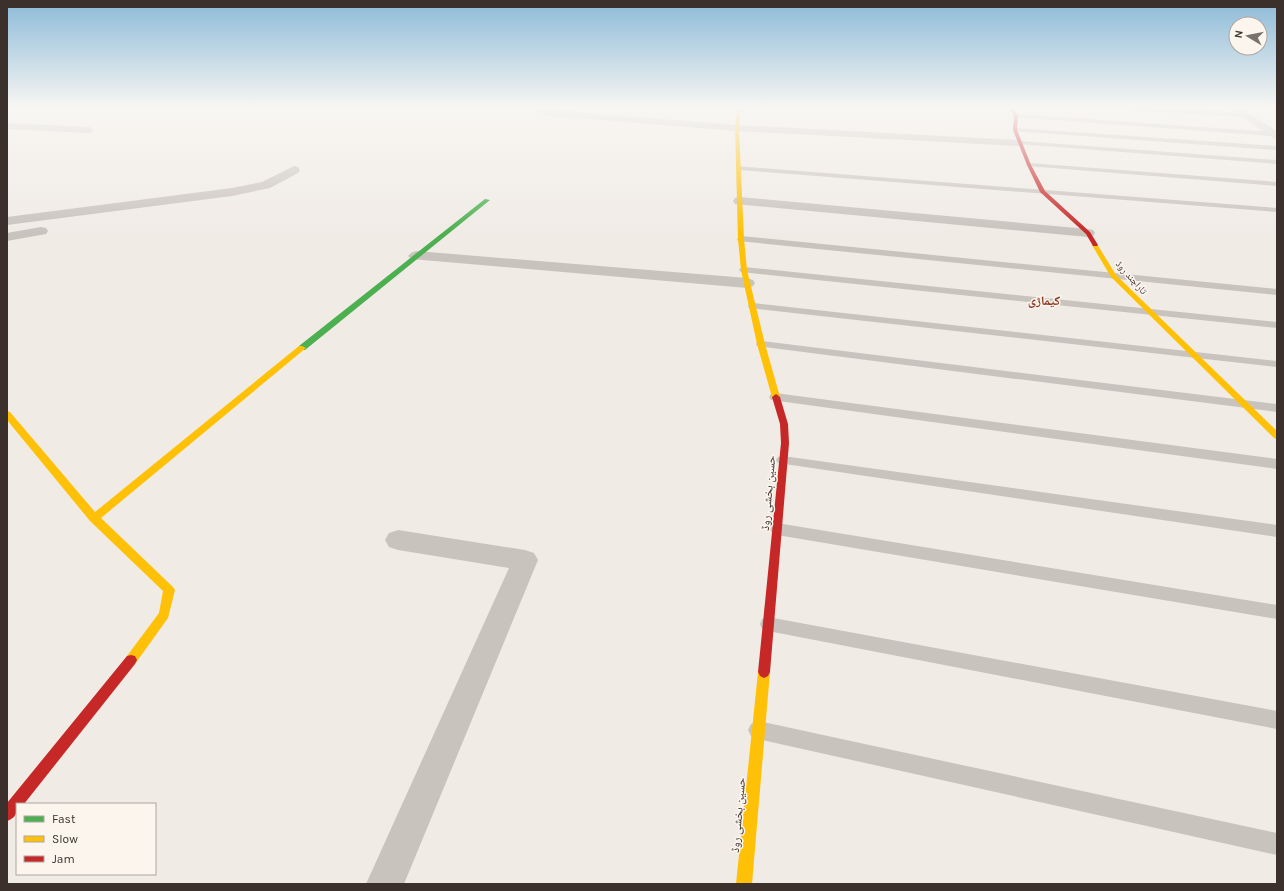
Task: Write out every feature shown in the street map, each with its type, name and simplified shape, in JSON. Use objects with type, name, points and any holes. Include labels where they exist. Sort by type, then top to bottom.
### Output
[{"type":"street","name":"حسین بخشی روڈ","points":[[738,150],[741,239],[746,277],[761,344],[784,424],[785,443],[744,884]]},
{"type":"street","name":"تاراچند روڈ","points":[[1022,150],[1028,165],[1043,192],[1088,233],[1113,276],[1277,436]]},
{"type":"street","points":[[7,221],[232,192],[266,185],[294,170]]},
{"type":"street","points":[[94,518],[348,310],[487,200]]},
{"type":"street","points":[[740,201],[1088,233]]},
{"type":"street","points":[[7,237],[135,216]]},
{"type":"street","points":[[416,256],[746,277]]},
{"type":"street","points":[[7,414],[94,518],[169,590],[164,616],[139,650],[7,814]]},
{"type":"street","points":[[385,884],[525,560],[398,540]]},
{"type":"lane","points":[[1109,150],[1277,162]]},
{"type":"lane","points":[[1028,165],[1277,184]]},
{"type":"lane","points":[[739,168],[1277,210]]},
{"type":"lane","points":[[741,239],[1277,292]]},
{"type":"lane","points":[[746,277],[1149,312],[1277,325]]},
{"type":"lane","points":[[752,306],[1277,364]]},
{"type":"lane","points":[[761,344],[1277,408]]},
{"type":"lane","points":[[775,397],[1277,464]]},
{"type":"lane","points":[[783,460],[1277,530]]},
{"type":"lane","points":[[777,529],[1277,612]]},
{"type":"lane","points":[[768,624],[1277,720]]},
{"type":"lane","points":[[758,730],[1277,844]]},
{"type":"traffic: fast","points":[[302,348],[487,200]]},
{"type":"traffic: slow","points":[[738,150],[741,239],[744,270],[761,344],[776,397]]},
{"type":"traffic: slow","points":[[1095,245],[1113,276],[1277,436]]},
{"type":"traffic: slow","points":[[94,518],[302,348]]},
{"type":"traffic: slow","points":[[7,414],[94,518],[169,590],[164,615],[131,660]]},
{"type":"traffic: slow","points":[[744,884],[764,672]]},
{"type":"traffic: jam","points":[[1023,150],[1043,192],[1088,233],[1095,245]]},
{"type":"traffic: jam","points":[[764,672],[785,443],[784,424],[776,397]]},
{"type":"traffic: jam","points":[[7,814],[131,660]]},
{"type":"district","name":"کیماڑی","points":[[1044,300]]}]
